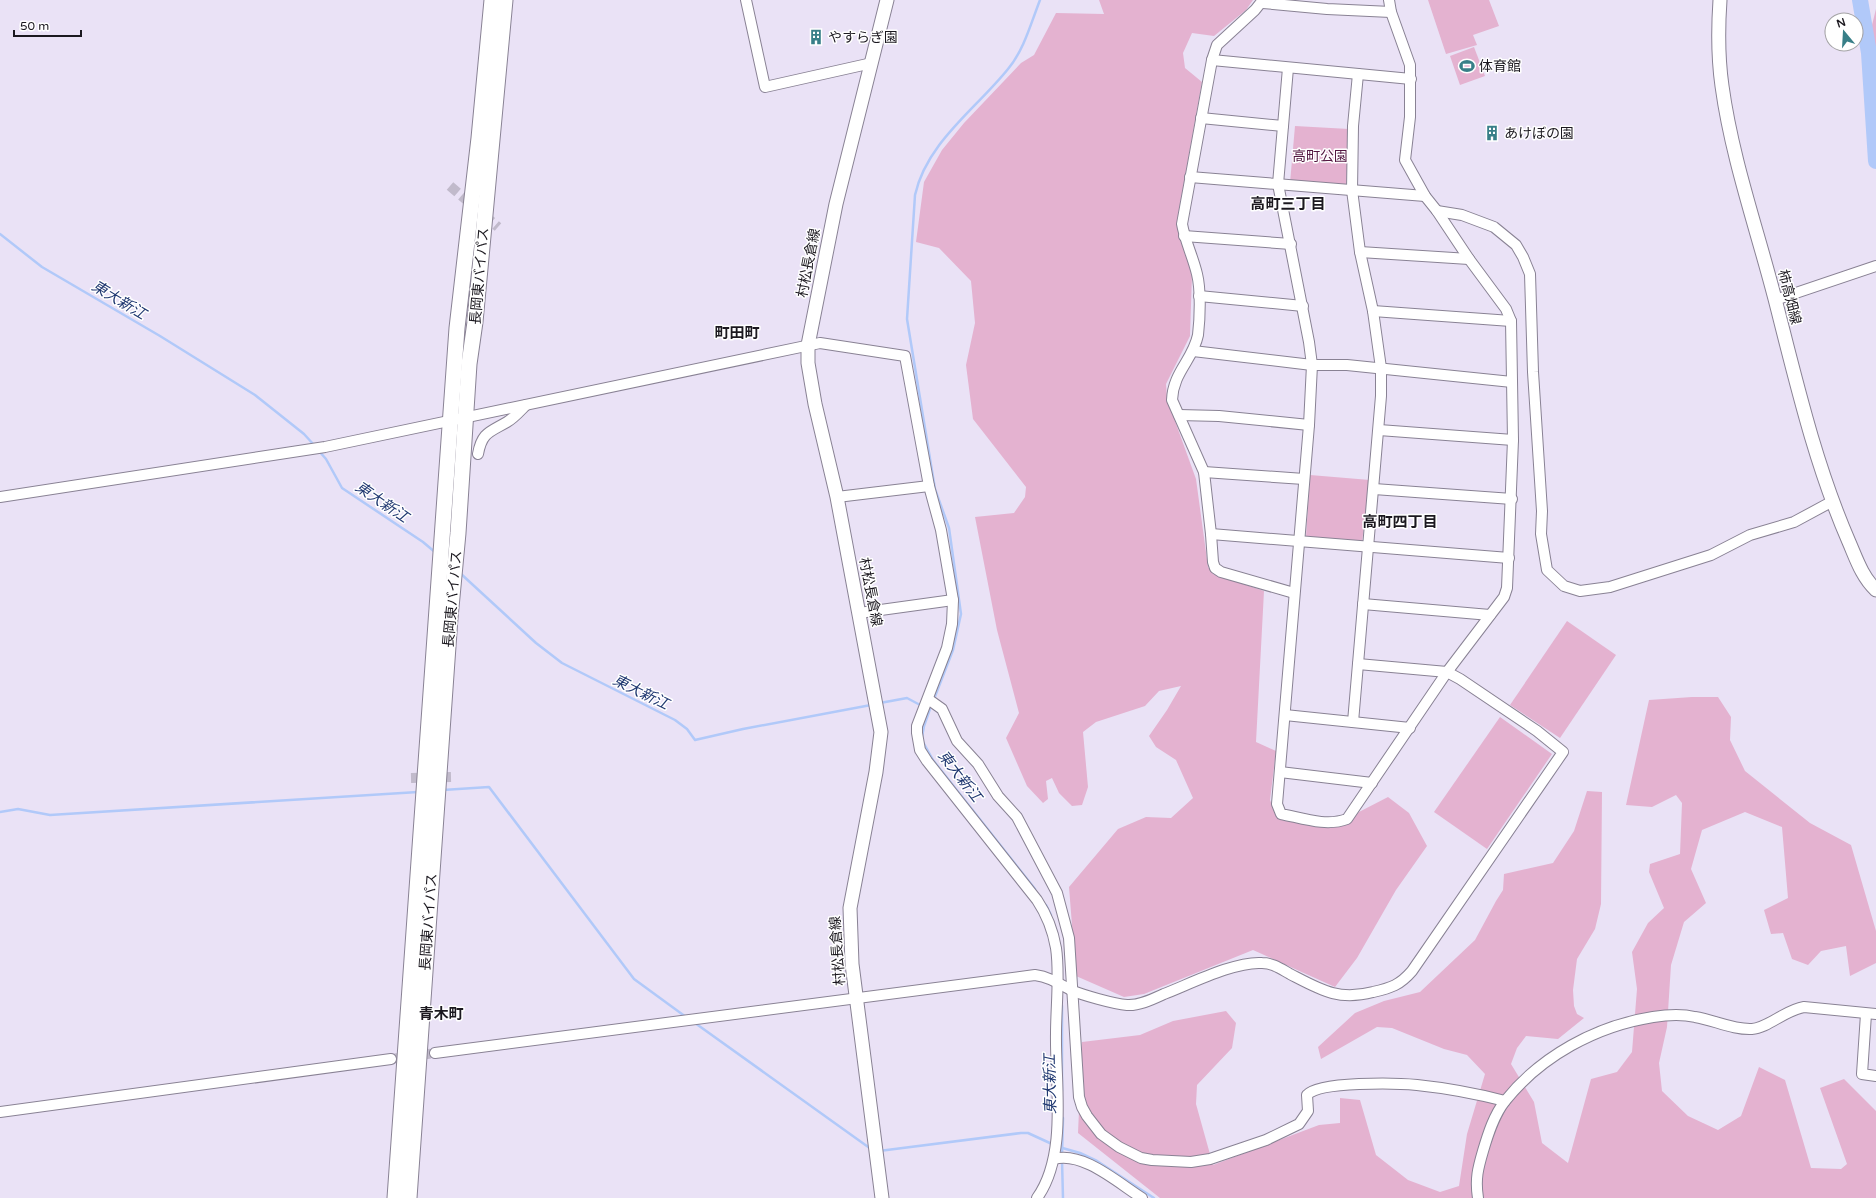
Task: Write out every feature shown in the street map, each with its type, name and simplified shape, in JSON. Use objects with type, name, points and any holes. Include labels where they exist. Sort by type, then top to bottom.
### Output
[{"type":"highway","name":"長岡東バイパス","points":[[395,1198],[457,328],[479,138],[492,0]]},
{"type":"highway","name":"長岡東バイパス","points":[[408,1198],[469,364],[475,322],[505,0]]},
{"type":"main road","name":"村松長倉線","points":[[882,1198],[851,956],[850,908],[876,772],[880,732],[837,497],[815,404],[808,363],[808,345],[836,204],[888,0]]},
{"type":"main road","name":"柿高畑線","points":[[1720,0],[1719,56],[1728,121],[1804,412],[1833,501],[1855,558],[1864,574],[1876,590]]},
{"type":"street","points":[[746,0],[765,87],[872,63]]},
{"type":"street","points":[[1288,68],[1278,184],[1303,306],[1312,365],[1309,425],[1298,540],[1277,804],[1281,814],[1320,822],[1340,822],[1347,819],[1447,672],[1504,597],[1507,588],[1509,558],[1513,440],[1511,321],[1506,309],[1425,196],[1405,160],[1410,117],[1410,65],[1390,12],[1389,0]]},
{"type":"street","points":[[1294,593],[1221,572],[1215,568],[1212,562],[1211,534],[1204,472],[1172,400],[1173,388],[1177,376],[1192,351],[1198,336],[1198,275],[1184,236],[1182,224],[1212,60],[1217,45],[1263,1],[1327,4],[1390,12]]},
{"type":"street","points":[[1212,60],[1411,79]]},
{"type":"street","points":[[1353,722],[1379,430],[1381,368],[1373,311],[1360,252],[1352,190],[1353,126],[1358,74]]},
{"type":"street","points":[[1201,118],[1283,126]]},
{"type":"street","points":[[1190,177],[1425,196]]},
{"type":"street","points":[[1437,211],[1462,215],[1494,227],[1516,245],[1530,274],[1533,372],[1542,512],[1541,534],[1547,570],[1557,581],[1572,590],[1580,591],[1610,587],[1629,582],[1711,555],[1750,535],[1794,522],[1833,501]]},
{"type":"street","points":[[1184,236],[1291,244]]},
{"type":"street","points":[[1360,252],[1469,259]]},
{"type":"street","points":[[1775,300],[1876,266]]},
{"type":"street","points":[[1199,296],[1303,306]]},
{"type":"street","points":[[1373,311],[1511,321]]},
{"type":"street","points":[[0,497],[325,447],[820,343],[905,356],[928,486],[941,530],[953,600],[952,624],[947,648],[917,726],[920,750],[1037,900],[1044,912],[1056,948],[1057,1106],[1054,1159],[1045,1184],[1037,1198]]},
{"type":"street","points":[[1192,351],[1312,365],[1347,365],[1512,382]]},
{"type":"street","points":[[478,454],[481,442],[489,431],[508,422],[526,405]]},
{"type":"street","points":[[1179,415],[1219,416],[1309,425]]},
{"type":"street","points":[[1379,430],[1513,440]]},
{"type":"street","points":[[1204,472],[1304,479]]},
{"type":"street","points":[[837,497],[928,486]]},
{"type":"street","points":[[1374,489],[1512,499]]},
{"type":"street","points":[[1211,534],[1509,558]]},
{"type":"street","points":[[859,613],[953,600]]},
{"type":"street","points":[[1363,604],[1490,615]]},
{"type":"street","points":[[435,1053],[1035,975],[1056,980],[1072,990],[1118,1004],[1128,1005],[1156,998],[1227,969],[1243,964],[1254,963],[1277,966],[1323,990],[1344,996],[1373,992],[1399,984],[1412,971],[1563,752],[1537,731],[1460,678],[1447,672],[1358,664]]},
{"type":"street","points":[[928,699],[942,709],[957,741],[978,764],[998,796],[1017,817],[1057,893],[1070,938],[1079,1097],[1082,1107],[1093,1125],[1101,1134],[1120,1147],[1141,1158],[1191,1162],[1210,1159],[1266,1140],[1299,1124],[1308,1111],[1306,1095],[1311,1091],[1330,1086],[1397,1084],[1418,1085],[1505,1101]]},
{"type":"street","points":[[1285,715],[1410,728]]},
{"type":"street","points":[[1280,772],[1372,783]]},
{"type":"street","points":[[1478,1198],[1475,1182],[1478,1169],[1488,1134],[1505,1101],[1540,1067],[1578,1041],[1611,1028],[1653,1017],[1694,1016],[1741,1028],[1753,1029],[1763,1026],[1794,1009],[1804,1007],[1871,1014],[1862,1074],[1876,1076]]},
{"type":"street","points":[[0,1112],[391,1059]]},
{"type":"street","points":[[1054,1159],[1070,1158],[1082,1160],[1142,1198]]},
{"type":"green space","points":[[1099,0],[1253,0],[1246,10],[1214,36],[1192,33],[1183,53],[1185,68],[1202,82],[1177,221],[1192,275],[1190,336],[1166,384],[1167,399],[1196,479],[1208,567],[1213,574],[1264,591],[1256,742],[1276,751],[1270,800],[1276,814],[1350,822],[1359,812],[1388,797],[1409,813],[1427,846],[1396,890],[1357,958],[1335,987],[1253,950],[1144,994],[1124,997],[1076,976],[1069,887],[1118,829],[1146,817],[1171,818],[1193,798],[1176,760],[1156,747],[1149,736],[1181,686],[1159,691],[1145,706],[1096,722],[1083,732],[1088,787],[1082,805],[1072,806],[1059,793],[1052,778],[1046,781],[1048,799],[1043,803],[1027,786],[1006,738],[1019,713],[997,630],[975,517],[1014,513],[1025,497],[1026,487],[973,419],[966,365],[975,323],[971,281],[939,248],[916,242],[924,182],[942,150],[964,123],[1021,63],[1034,55],[1056,13],[1104,14]]},
{"type":"green space","points":[[1428,0],[1489,0],[1499,26],[1473,35],[1477,45],[1446,54]]},
{"type":"green space","points":[[1876,9],[1876,109],[1870,33]]},
{"type":"green space","name":"体育館","points":[[1474,47],[1485,76],[1460,85],[1450,56]]},
{"type":"green space","name":"高町公園","points":[[1295,126],[1349,129],[1346,187],[1290,183]]},
{"type":"green space","points":[[1310,475],[1370,480],[1362,542],[1306,537]]},
{"type":"green space","points":[[1567,621],[1616,655],[1560,738],[1510,705]]},
{"type":"green space","points":[[1718,697],[1731,717],[1730,740],[1745,771],[1810,823],[1851,845],[1876,931],[1876,963],[1850,976],[1846,946],[1821,951],[1808,965],[1792,959],[1783,933],[1771,934],[1764,910],[1788,898],[1782,827],[1745,812],[1702,830],[1691,869],[1706,903],[1684,922],[1671,965],[1667,1027],[1659,1063],[1662,1091],[1688,1116],[1718,1130],[1741,1116],[1759,1067],[1785,1080],[1811,1168],[1841,1169],[1847,1164],[1820,1088],[1844,1079],[1876,1111],[1876,1198],[1160,1198],[1078,1133],[1082,1042],[1140,1035],[1173,1021],[1226,1011],[1236,1023],[1232,1048],[1197,1085],[1196,1104],[1213,1165],[1319,1125],[1340,1123],[1340,1098],[1360,1100],[1376,1155],[1408,1180],[1440,1192],[1459,1186],[1467,1134],[1485,1074],[1467,1055],[1444,1049],[1392,1028],[1377,1027],[1321,1059],[1318,1047],[1355,1013],[1384,1001],[1420,992],[1475,940],[1503,890],[1504,874],[1553,863],[1574,831],[1587,791],[1602,792],[1601,904],[1595,929],[1577,959],[1573,990],[1574,1006],[1577,1014],[1584,1018],[1558,1039],[1526,1036],[1517,1048],[1511,1064],[1534,1102],[1542,1143],[1568,1163],[1591,1079],[1617,1072],[1632,1052],[1637,989],[1632,952],[1648,923],[1664,908],[1649,872],[1650,864],[1680,854],[1682,803],[1676,795],[1652,807],[1626,805],[1649,700]]},
{"type":"green space","points":[[1500,717],[1552,754],[1487,849],[1434,812]]},
{"type":"waterway","points":[[934,699],[953,650],[961,614],[949,528],[935,489],[907,319],[915,195],[921,176],[941,142],[1014,62],[1027,36],[1040,0]]},
{"type":"waterway","points":[[1860,0],[1869,53],[1876,161]]},
{"type":"waterway","name":"東大新江","points":[[0,234],[42,267],[160,336],[255,395],[304,434],[314,445]]},
{"type":"waterway","name":"東大新江","points":[[319,451],[326,459],[342,488],[423,542],[436,553]]},
{"type":"waterway","name":"東大新江","points":[[460,573],[536,643],[562,663],[675,720],[687,729],[695,740],[743,729],[871,705]]},
{"type":"waterway","name":"東大新江","points":[[880,703],[907,698],[922,706]]},
{"type":"waterway","name":"東大新江","points":[[922,737],[931,706]]},
{"type":"waterway","name":"東大新江","points":[[923,742],[933,760],[1035,889]]},
{"type":"waterway","points":[[443,790],[489,787],[634,979],[686,1017]]},
{"type":"waterway","points":[[0,812],[18,809],[50,815],[418,792]]},
{"type":"waterway","name":"東大新江","points":[[1046,905],[1051,915]]},
{"type":"waterway","name":"東大新江","points":[[1062,1006],[1062,1091]]},
{"type":"waterway","points":[[695,1023],[871,1149]]},
{"type":"waterway","name":"東大新江","points":[[1062,1155],[1063,1118]]},
{"type":"waterway","points":[[879,1151],[1021,1133],[1028,1133],[1052,1144]]},
{"type":"waterway","points":[[1059,1147],[1080,1153],[1097,1161],[1154,1198]]},
{"type":"waterway","points":[[1062,1160],[1063,1198]]},
{"type":"tunnel","points":[[450,186],[498,227]]},
{"type":"tunnel","points":[[411,778],[452,777]]},
{"type":"tunnel","points":[[391,1059],[435,1053]]},
{"type":"place","name":"やすらぎ園","points":[[816,37]]},
{"type":"place","name":"体育館","points":[[1467,66]]},
{"type":"place","name":"あけぼの園","points":[[1492,133]]},
{"type":"district","name":"高町三丁目","points":[[1288,204]]},
{"type":"district","name":"町田町","points":[[737,333]]},
{"type":"district","name":"高町四丁目","points":[[1400,522]]},
{"type":"district","name":"青木町","points":[[441,1014]]}]
